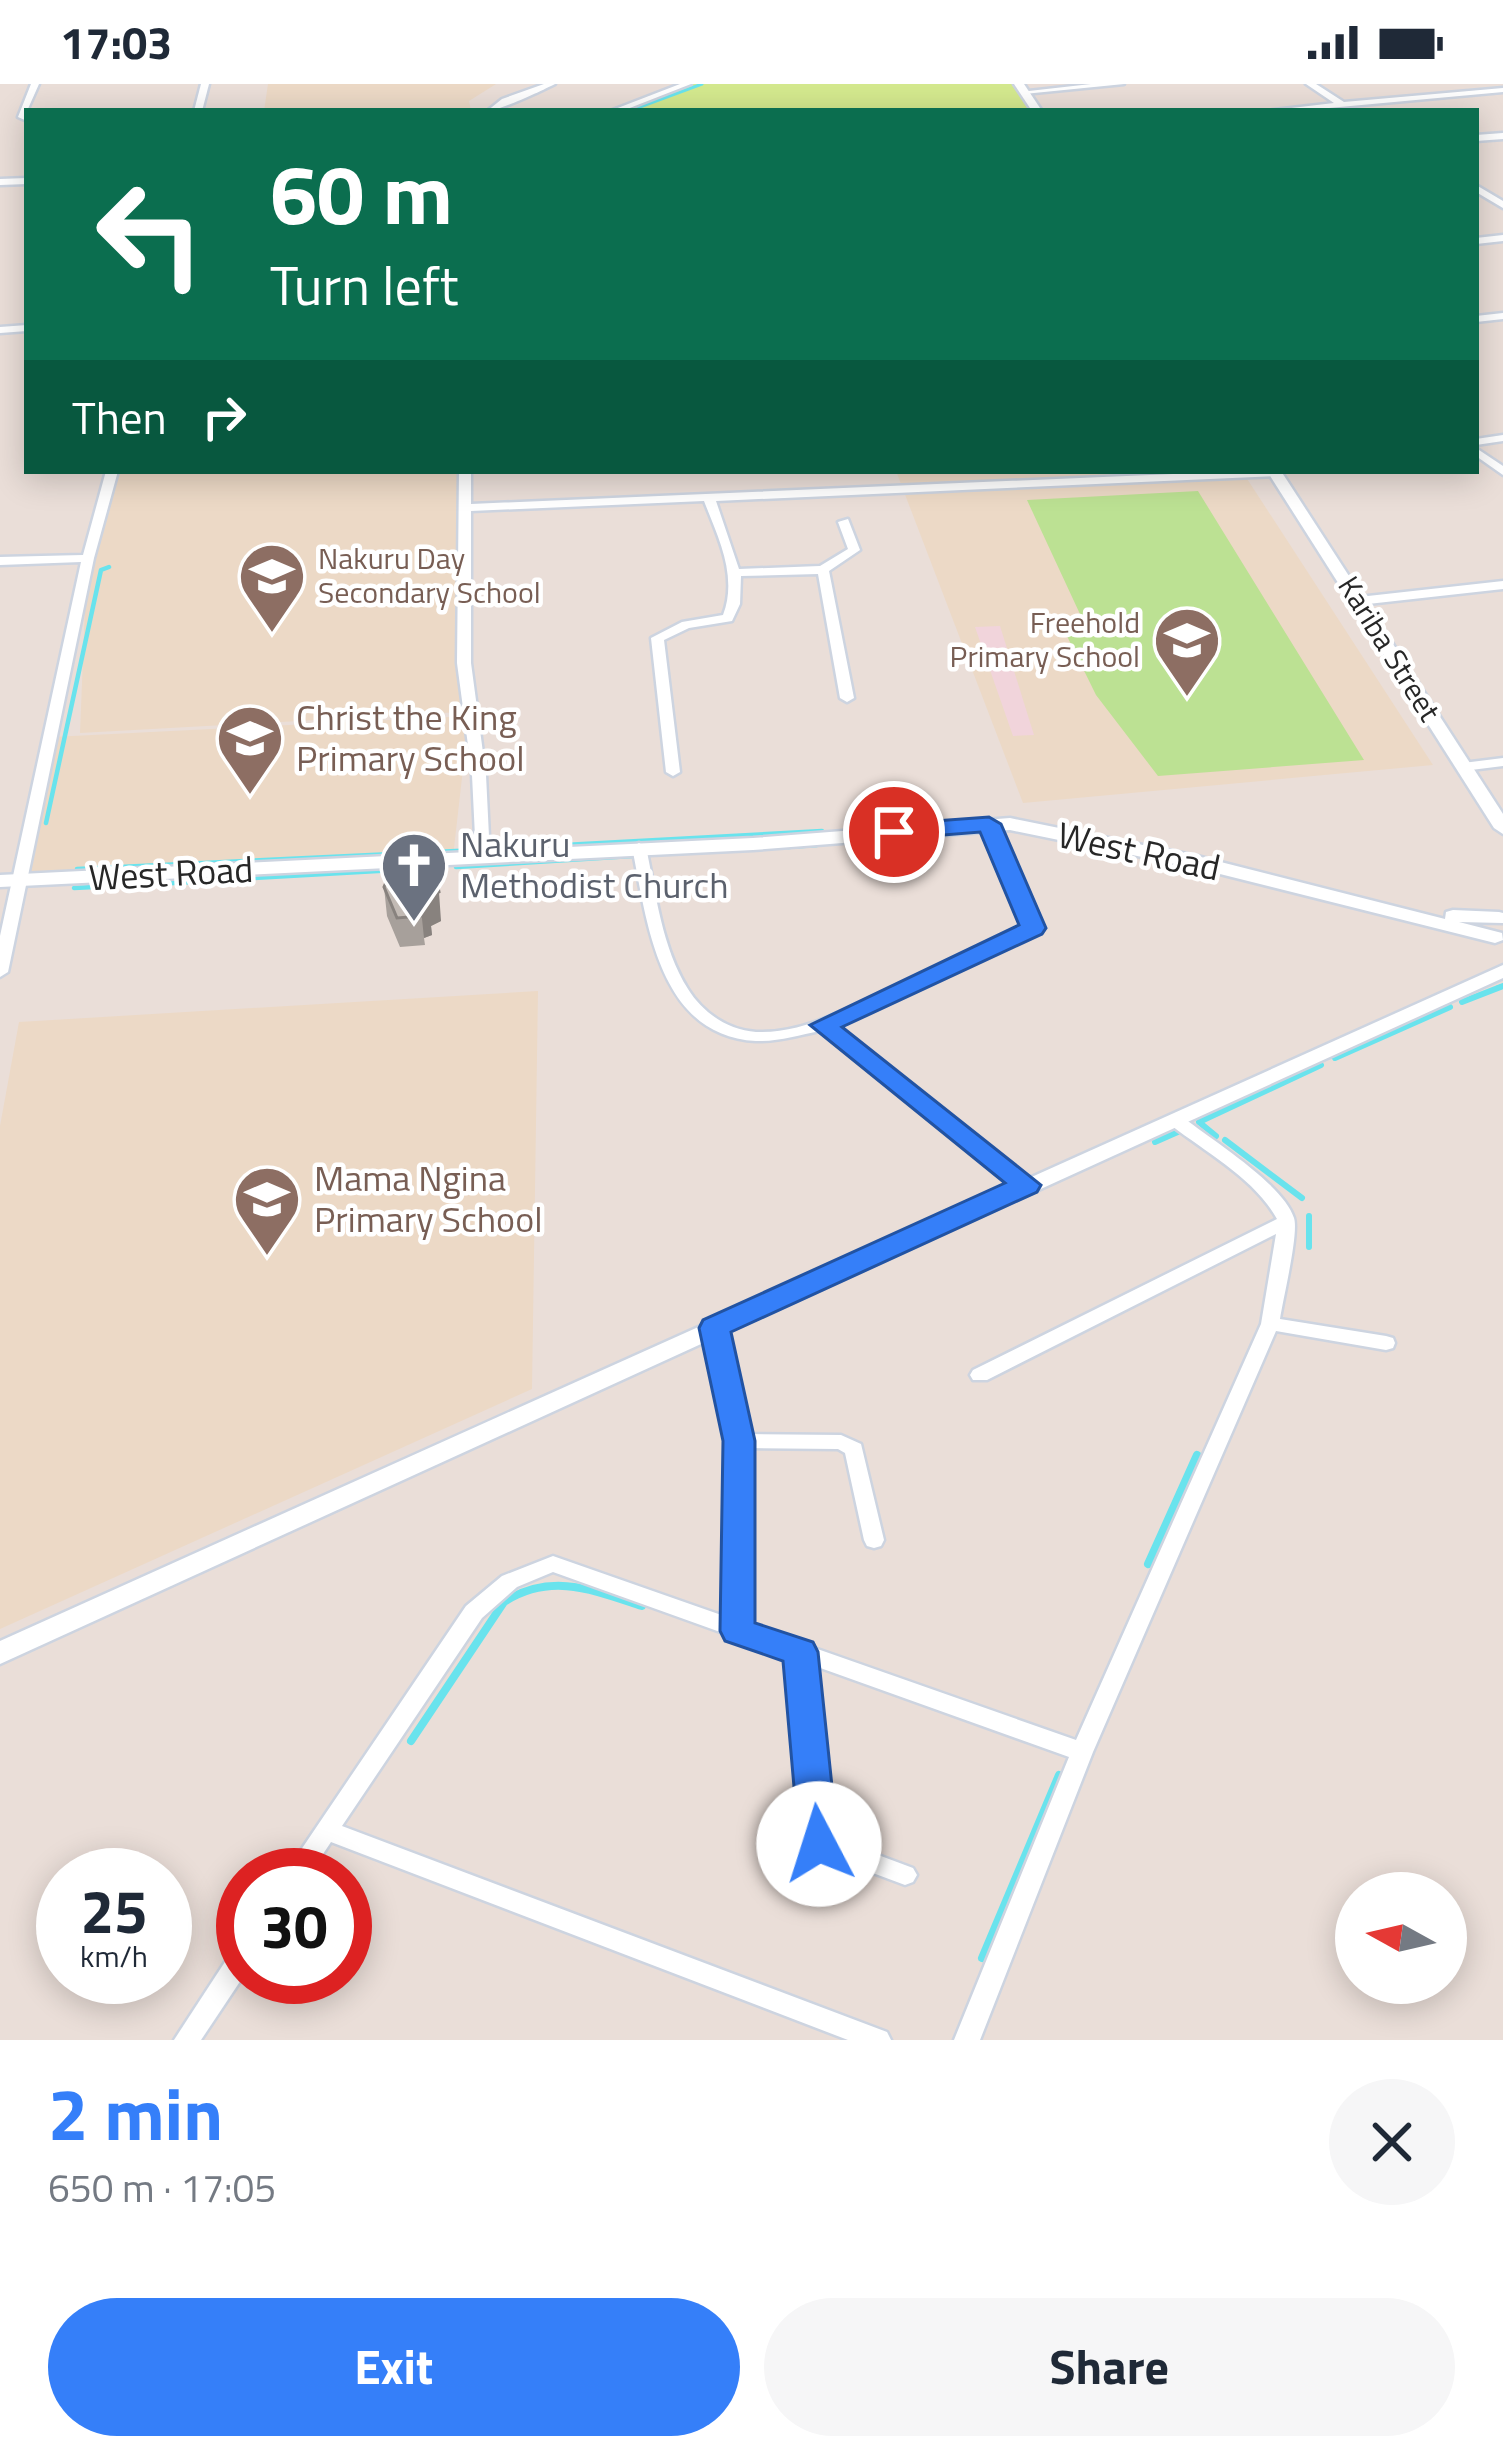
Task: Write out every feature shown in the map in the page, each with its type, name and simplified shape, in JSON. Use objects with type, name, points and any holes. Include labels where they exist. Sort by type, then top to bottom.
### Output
[{"type":"street","points":[[494,108],[551,84]]},
{"type":"street","points":[[622,108],[687,84]]},
{"type":"street","points":[[1021,88],[1120,84]]},
{"type":"street","points":[[1310,84],[1348,108]]},
{"type":"street","points":[[1306,108],[1503,90]]},
{"type":"street","points":[[1479,449],[1503,472]]},
{"type":"street","points":[[0,972],[88,558],[111,474]]},
{"type":"street","points":[[465,474],[464,663],[479,775],[483,857]]},
{"type":"street","points":[[465,508],[1231,474]]},
{"type":"street","name":"Kariba Street","points":[[1276,474],[1503,828]]},
{"type":"street","points":[[673,772],[657,638],[686,625],[728,618],[735,573],[709,498]]},
{"type":"street","points":[[735,573],[823,570],[854,550],[844,521]]},
{"type":"street","points":[[0,561],[88,558]]},
{"type":"street","points":[[823,570],[847,698]]},
{"type":"street","points":[[1359,602],[1503,585]]},
{"type":"street","points":[[1462,766],[1503,762]]},
{"type":"street","points":[[639,847],[658,933],[683,999],[713,1022],[749,1036],[823,1025],[1033,928],[989,824]]},
{"type":"street","name":"West Road","points":[[0,881],[753,844],[989,824],[1027,827],[1197,862],[1501,933]]},
{"type":"street","points":[[0,1653],[1495,975],[1501,933]]},
{"type":"street","points":[[823,1025],[1026,1185]]},
{"type":"street","points":[[967,2040],[1082,1752],[1270,1324],[1287,1221],[1275,1199],[1259,1184],[1178,1122]]},
{"type":"street","points":[[980,1375],[1287,1221]]},
{"type":"street","points":[[1270,1324],[1386,1343]]},
{"type":"street","points":[[714,1328],[739,1441],[738,1631]]},
{"type":"street","points":[[739,1441],[841,1442],[854,1449],[874,1540]]},
{"type":"street","points":[[314,1848],[474,1612],[497,1587],[519,1573],[553,1564],[1082,1752]]},
{"type":"street","points":[[800,1652],[819,1844],[905,1875]]},
{"type":"street","points":[[326,1829],[878,2040]]},
{"type":"street","points":[[187,2040],[216,1996]]},
{"type":"shaded area","points":[[268,84],[496,84],[469,101],[470,108],[264,108]]},
{"type":"shaded area","name":"Nakuru Day Secondary School","points":[[108,474],[464,474],[460,712],[80,733],[87,557]]},
{"type":"shaded area","name":"Freehold Primary School","points":[[897,474],[1244,474],[1433,765],[1023,803]]},
{"type":"shaded area","points":[[1000,626],[1034,735],[1013,736],[975,627]]},
{"type":"shaded area","name":"Christ the King Primary School","points":[[469,716],[453,857],[27,872],[52,737]]},
{"type":"shaded area","name":"Mama Ngina Primary School","points":[[538,991],[532,1389],[0,1629],[0,1126],[19,1022]]},
{"type":"green space","points":[[677,84],[1020,84],[1036,108],[613,108]]},
{"type":"green space","points":[[1198,491],[1364,760],[1158,776],[1096,695],[1065,632],[1086,627],[1027,500]]},
{"type":"building","points":[[424,871],[424,878],[437,882],[439,892],[428,897],[429,906],[421,909],[422,916],[397,918],[384,887],[390,873]]},
{"type":"waterway","points":[[637,108],[702,84]]},
{"type":"waterway","points":[[46,823],[101,570],[109,567]]},
{"type":"waterway","points":[[490,849],[822,831]]},
{"type":"waterway","points":[[788,847],[817,845]]},
{"type":"waterway","points":[[77,869],[477,850]]},
{"type":"waterway","points":[[456,867],[632,856]]},
{"type":"waterway","points":[[236,879],[431,868]]},
{"type":"waterway","points":[[74,888],[215,881]]},
{"type":"waterway","points":[[1462,1002],[1503,986],[1497,988]]},
{"type":"waterway","points":[[1335,1058],[1450,1007]]},
{"type":"waterway","points":[[1216,1136],[1199,1122],[1321,1065]]},
{"type":"waterway","points":[[1155,1142],[1180,1131]]},
{"type":"waterway","points":[[1225,1140],[1302,1198]]},
{"type":"waterway","points":[[1309,1216],[1309,1247]]},
{"type":"waterway","points":[[1148,1564],[1197,1455]]},
{"type":"waterway","points":[[411,1741],[504,1602],[555,1586],[589,1590],[642,1606]]},
{"type":"waterway","points":[[982,1958],[1059,1775]]},
{"type":"place","name":"Nakuru Day Secondary School","points":[[272,635]]},
{"type":"place","name":"Freehold Primary School","points":[[1187,699]]},
{"type":"place","name":"Christ the King Primary School","points":[[250,797]]},
{"type":"place","name":"Nakuru Methodist Church","points":[[414,924]]},
{"type":"place","name":"Mama Ngina Primary School","points":[[267,1258]]},
{"type":"route","points":[[819,1844],[800,1652],[738,1631],[739,1441],[714,1328],[1026,1185],[823,1025],[1033,928],[989,824],[894,832]]}]
